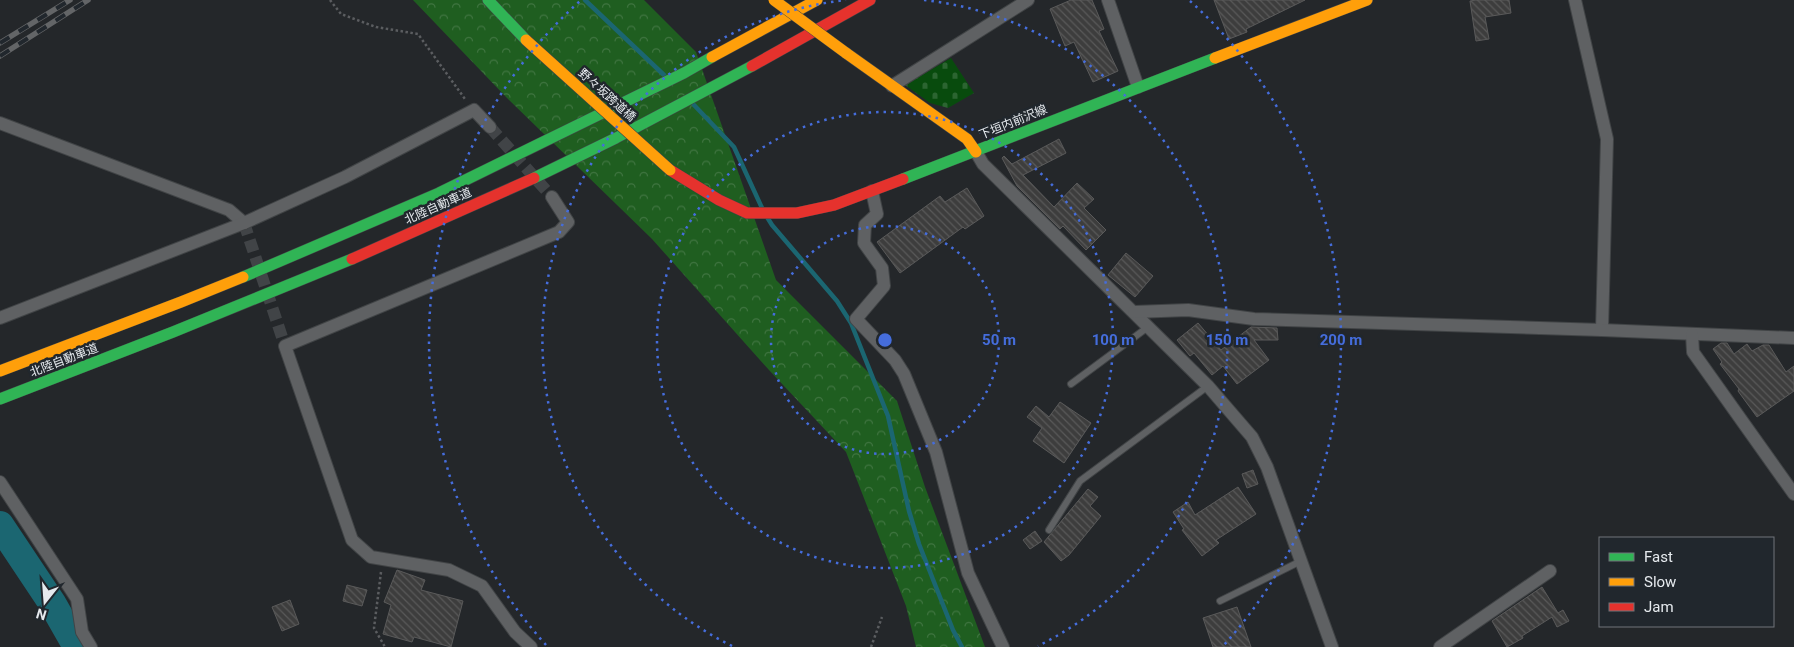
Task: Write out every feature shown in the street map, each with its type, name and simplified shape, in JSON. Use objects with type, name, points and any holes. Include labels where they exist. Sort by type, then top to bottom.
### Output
[{"type":"main road","name":"野々坂跨道橋","points":[[488,0],[526,40],[670,170]]},
{"type":"main road","points":[[774,0],[967,139],[976,152]]},
{"type":"main road","name":"北陸自動車道","points":[[0,371],[190,298],[440,193],[684,73],[817,0]]},
{"type":"main road","name":"北陸自動車道","points":[[0,399],[199,322],[461,212],[584,153],[698,95],[870,0]]},
{"type":"main road","name":"下垣内前沢線","points":[[670,170],[719,200],[747,213],[797,213],[834,205],[976,152],[1138,87],[1367,0]]},
{"type":"street","points":[[892,86],[1028,0]]},
{"type":"street","points":[[1108,0],[1138,87]]},
{"type":"street","points":[[1575,0],[1607,139],[1602,330]]},
{"type":"street","points":[[0,318],[244,223],[345,177],[474,110],[490,127]]},
{"type":"street","points":[[0,123],[229,210],[244,223]]},
{"type":"street","points":[[976,152],[983,164],[1208,386],[1252,436],[1267,467],[1332,647]]},
{"type":"street","points":[[872,192],[876,214],[865,225],[864,243],[882,268],[884,286],[856,320],[895,360],[904,374],[936,452],[968,573],[1003,647]]},
{"type":"street","points":[[532,647],[514,632],[482,586],[449,570],[370,557],[352,540],[285,346],[559,232],[568,222],[552,197]]},
{"type":"street","points":[[1134,312],[1188,310],[1254,319],[1794,338]]},
{"type":"street","points":[[1692,334],[1693,352],[1794,494]]},
{"type":"street","points":[[0,482],[77,599],[82,632],[91,647]]},
{"type":"street","points":[[1440,647],[1550,570]]},
{"type":"lane","points":[[1071,384],[1148,327]]},
{"type":"lane","points":[[1049,530],[1080,481],[1208,386]]},
{"type":"lane","points":[[1220,601],[1301,561]]},
{"type":"path","points":[[330,0],[341,14],[376,26],[418,34],[474,110]]},
{"type":"path","points":[[383,560],[374,628],[385,647]]},
{"type":"path","points":[[871,647],[882,616]]},
{"type":"green space","points":[[413,0],[644,0],[696,52],[776,280],[897,401],[925,487],[985,647],[916,647],[906,606],[846,452],[769,370],[652,239],[506,97]]},
{"type":"green space","points":[[951,58],[974,93],[948,108],[930,103],[905,85]]},
{"type":"building","points":[[1071,0],[1092,0],[1104,29],[1099,31],[1118,71],[1093,82],[1074,42],[1065,46],[1050,9]]},
{"type":"building","points":[[1214,0],[1305,0],[1246,29],[1247,32],[1229,39]]},
{"type":"building","points":[[1509,0],[1511,13],[1485,17],[1489,39],[1476,41],[1470,1]]},
{"type":"building","points":[[1059,139],[1066,153],[1023,175],[1054,207],[1077,183],[1094,199],[1084,208],[1106,230],[1086,250],[1063,226],[1060,229],[1017,186],[1002,158],[1004,156],[1012,164]]},
{"type":"building","points":[[967,188],[984,216],[965,229],[963,227],[900,273],[877,242],[940,196],[945,202]]},
{"type":"building","points":[[1126,253],[1153,276],[1135,297],[1108,275]]},
{"type":"building","points":[[1198,323],[1221,350],[1251,327],[1277,328],[1278,340],[1254,340],[1269,360],[1237,384],[1223,366],[1212,375],[1194,353],[1190,356],[1177,340]]},
{"type":"building","points":[[1721,343],[1727,343],[1734,354],[1747,344],[1752,351],[1763,345],[1769,345],[1786,372],[1794,366],[1794,391],[1757,417],[1720,364],[1722,362],[1713,349]]},
{"type":"building","points":[[1060,402],[1091,423],[1064,463],[1033,441],[1042,428],[1027,417],[1036,406],[1049,417]]},
{"type":"building","points":[[1253,470],[1258,484],[1247,488],[1242,474]]},
{"type":"building","points":[[1238,487],[1256,514],[1216,540],[1219,543],[1202,556],[1182,530],[1184,529],[1173,512],[1188,502],[1195,515]]},
{"type":"building","points":[[1088,489],[1098,497],[1090,506],[1101,516],[1069,555],[1061,561],[1044,542]]},
{"type":"building","points":[[1035,531],[1042,541],[1030,549],[1023,540]]},
{"type":"building","points":[[397,570],[425,580],[421,590],[463,601],[451,647],[414,637],[412,642],[383,634],[391,605],[384,602]]},
{"type":"building","points":[[347,585],[367,590],[362,606],[343,601]]},
{"type":"building","points":[[1542,587],[1558,613],[1563,610],[1569,621],[1557,627],[1552,617],[1507,647],[1492,621]]},
{"type":"building","points":[[290,600],[299,624],[282,631],[272,607]]},
{"type":"building","points":[[1237,607],[1251,647],[1213,647],[1203,618]]},
{"type":"waterway","points":[[585,0],[664,75]]},
{"type":"waterway","points":[[694,105],[734,147],[762,208]]},
{"type":"waterway","points":[[767,217],[837,301],[851,323],[888,416],[909,511],[919,544],[953,630],[962,647]]},
{"type":"waterway","points":[[0,525],[52,603],[77,647]]},
{"type":"tunnel","points":[[490,127],[552,197]]},
{"type":"tunnel","points":[[244,223],[285,346]]},
{"type":"railway","points":[[0,43],[70,0]]},
{"type":"railway","points":[[0,56],[88,0]]},
{"type":"traffic: fast","points":[[488,0],[526,40]]},
{"type":"traffic: fast","points":[[243,277],[439,193],[684,73],[712,57]]},
{"type":"traffic: fast","points":[[903,179],[1215,58]]},
{"type":"traffic: fast","points":[[534,178],[616,138],[752,66]]},
{"type":"traffic: fast","points":[[0,399],[173,332],[352,259]]},
{"type":"traffic: slow","points":[[774,0],[846,53]]},
{"type":"traffic: slow","points":[[712,57],[817,0]]},
{"type":"traffic: slow","points":[[1215,58],[1367,0]]},
{"type":"traffic: slow","points":[[526,40],[670,170]]},
{"type":"traffic: slow","points":[[846,53],[967,139],[976,152]]},
{"type":"traffic: slow","points":[[0,371],[243,277]]},
{"type":"traffic: jam","points":[[752,66],[870,0]]},
{"type":"traffic: jam","points":[[670,170],[719,200],[747,213],[797,213],[834,205],[903,179]]},
{"type":"traffic: jam","points":[[352,259],[534,178]]}]
